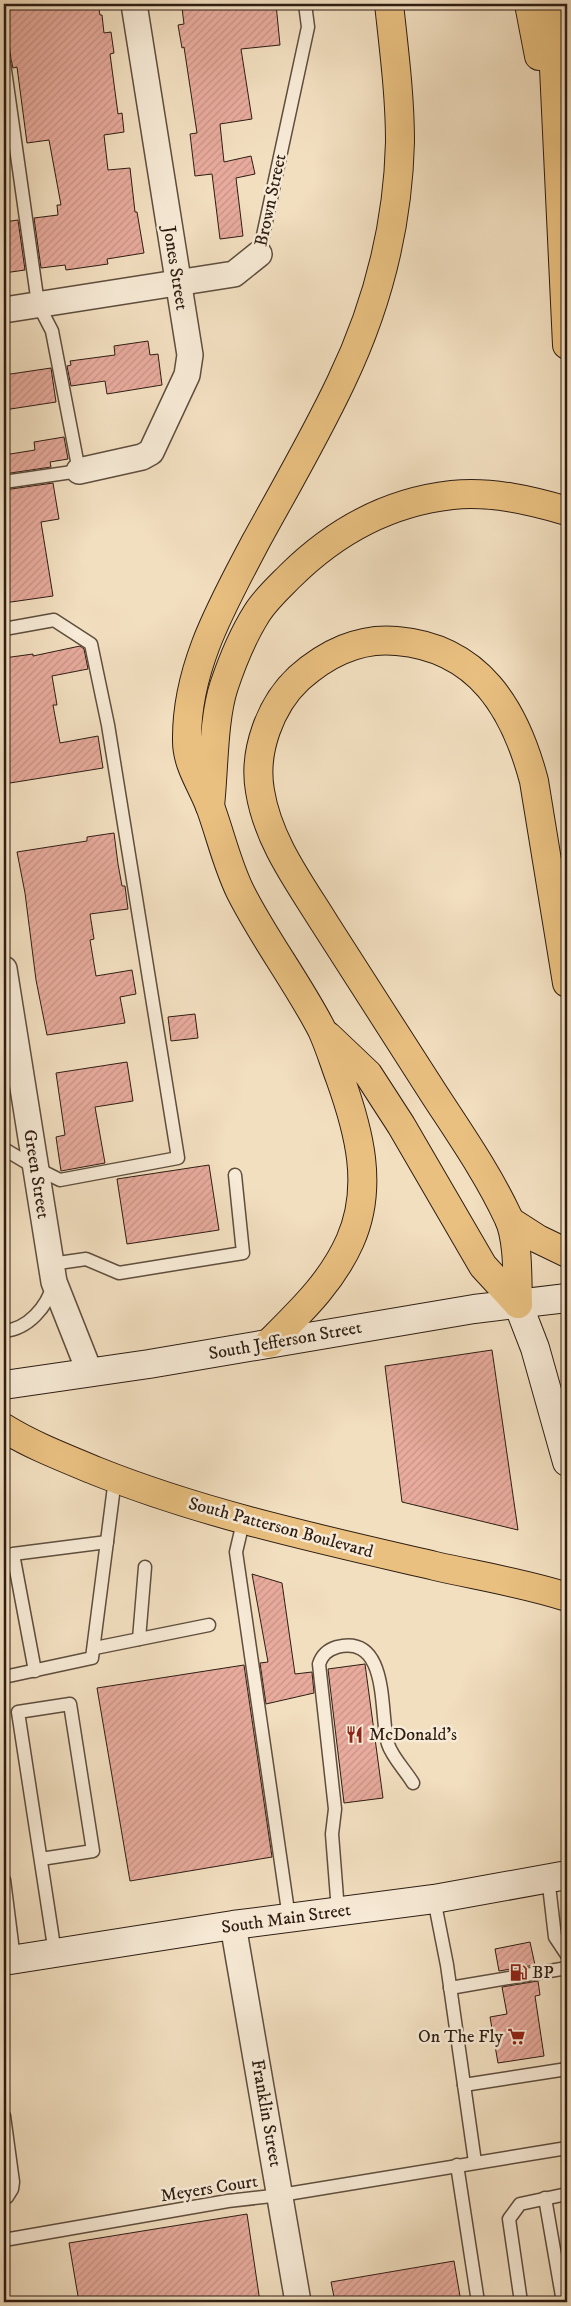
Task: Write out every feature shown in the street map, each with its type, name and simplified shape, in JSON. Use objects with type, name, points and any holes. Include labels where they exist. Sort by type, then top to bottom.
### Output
[{"type":"main road","points":[[269,1344],[320,1291],[336,1268],[350,1242],[360,1209],[363,1166],[358,1134],[341,1080],[321,1029],[242,894],[224,854],[210,806],[196,778],[186,744],[191,688],[208,633],[344,376],[373,303],[385,258],[395,201],[400,143],[398,88],[388,4]]},
{"type":"main road","points":[[530,4],[558,157]]},
{"type":"main road","points":[[551,4],[567,345]]},
{"type":"main road","points":[[210,806],[217,723],[224,687],[257,613],[279,586],[310,556],[346,530],[379,514],[415,502],[452,495],[505,496],[567,510]]},
{"type":"main road","points":[[518,1304],[517,1262],[510,1221],[483,1170],[349,963],[279,849],[268,823],[259,789],[260,758],[265,732],[276,706],[292,684],[316,663],[343,649],[368,642],[395,640],[425,645],[452,656],[475,671],[496,693],[513,721],[527,755],[534,781],[567,983]]},
{"type":"main road","points":[[321,1029],[368,1074],[401,1125],[483,1266],[518,1304]]},
{"type":"main road","points":[[510,1221],[538,1239],[567,1253]]},
{"type":"main road","name":"South Patterson Boulevard","points":[[4,1428],[45,1450],[161,1495],[244,1518],[433,1565],[546,1590],[567,1597]]},
{"type":"street","name":"Jones Street","points":[[79,471],[142,457],[151,452],[187,374],[190,355],[134,4]]},
{"type":"street","name":"Brown Street","points":[[4,310],[234,274],[259,254]]},
{"type":"street","name":"Green Street","points":[[4,969],[53,1273],[90,1373]]},
{"type":"street","name":"South Jefferson Street","points":[[4,1385],[269,1344],[474,1308],[567,1298]]},
{"type":"street","points":[[518,1304],[535,1348],[567,1462]]},
{"type":"street","name":"South Main Street","points":[[9,1960],[234,1925],[434,1899],[558,1876]]},
{"type":"street","name":"Franklin Street","points":[[234,1925],[298,2302]]},
{"type":"lane","name":"Brown Street","points":[[259,254],[308,27],[305,4]]},
{"type":"lane","points":[[4,63],[38,304],[52,331],[79,471],[4,482]]},
{"type":"lane","points":[[4,628],[54,620],[91,644],[108,725],[178,1158],[60,1180],[4,1149]]},
{"type":"lane","points":[[4,1330],[11,1330],[28,1322],[43,1308],[53,1273],[86,1259],[119,1273],[244,1253],[235,1175]]},
{"type":"lane","points":[[4,1677],[92,1658],[95,1648],[115,1478]]},
{"type":"lane","points":[[244,1518],[236,1552],[289,1918]]},
{"type":"lane","points":[[35,1671],[13,1554],[107,1542]]},
{"type":"lane","points":[[139,1639],[146,1567]]},
{"type":"lane","points":[[95,1648],[209,1625]]},
{"type":"lane","points":[[338,1911],[332,1834],[336,1809],[319,1664],[322,1656],[329,1650],[345,1645],[356,1647],[366,1652],[378,1672],[388,1745],[413,1783]]},
{"type":"lane","points":[[42,1859],[93,1851],[70,1704],[18,1712],[55,1953]]},
{"type":"lane","points":[[558,1876],[555,1937],[567,1955]]},
{"type":"lane","points":[[4,1880],[9,1960]]},
{"type":"lane","points":[[434,1899],[450,1988],[475,2162]]},
{"type":"lane","points":[[450,1988],[567,1968]]},
{"type":"lane","points":[[464,2085],[567,2069]]},
{"type":"lane","points":[[4,2116],[13,2182],[12,2189],[7,2197],[4,2198]]},
{"type":"lane","name":"Meyers Court","points":[[4,2240],[228,2201],[281,2195],[567,2148]]},
{"type":"lane","points":[[457,2165],[478,2302]]},
{"type":"lane","points":[[521,2302],[509,2220],[520,2204],[567,2194]]},
{"type":"lane","points":[[545,2198],[563,2302]]},
{"type":"building","points":[[4,4],[98,4],[100,15],[102,15],[104,33],[111,32],[114,53],[110,54],[118,114],[122,113],[124,132],[104,135],[108,170],[130,168],[135,212],[137,212],[144,253],[107,259],[108,264],[66,270],[65,265],[41,268],[34,218],[58,215],[57,205],[61,205],[49,140],[27,143],[17,67],[13,68],[11,59]]},
{"type":"building","points":[[208,4],[276,4],[280,45],[241,49],[252,119],[220,124],[224,162],[251,156],[255,174],[236,178],[243,236],[220,239],[212,174],[195,176],[190,134],[197,133],[184,47],[182,48],[178,25],[184,24],[182,8]]},
{"type":"building","points":[[18,220],[25,270],[4,273],[4,222]]},
{"type":"building","points":[[148,341],[150,355],[158,354],[162,385],[107,394],[105,381],[71,386],[67,366],[71,365],[70,361],[115,355],[114,346]]},
{"type":"building","points":[[51,368],[56,402],[4,410],[4,375]]},
{"type":"building","points":[[64,437],[68,459],[50,462],[51,467],[4,474],[4,455],[35,450],[34,442]]},
{"type":"building","points":[[53,483],[59,519],[41,522],[53,596],[4,603],[4,490]]},
{"type":"building","points":[[80,646],[84,649],[88,669],[52,676],[57,705],[53,705],[60,743],[98,736],[103,768],[10,783],[4,752],[4,658],[33,654],[33,656]]},
{"type":"building","points":[[114,833],[122,886],[125,886],[128,909],[90,914],[94,939],[90,940],[96,976],[132,970],[136,994],[120,997],[125,1023],[47,1035],[36,980],[25,893],[17,852],[87,841],[87,837]]},
{"type":"building","points":[[195,1014],[198,1038],[171,1041],[168,1017]]},
{"type":"building","points":[[127,1062],[133,1101],[95,1107],[105,1163],[61,1171],[56,1137],[65,1135],[56,1073]]},
{"type":"building","points":[[209,1165],[219,1230],[127,1244],[117,1179]]},
{"type":"building","points":[[492,1350],[518,1530],[402,1502],[385,1366]]},
{"type":"building","points":[[252,1574],[282,1583],[295,1674],[312,1672],[314,1693],[266,1704],[260,1663],[268,1662]]},
{"type":"building","name":"McDonald's","points":[[365,1664],[383,1798],[344,1803],[328,1669]]},
{"type":"building","points":[[244,1665],[272,1857],[130,1881],[97,1688]]},
{"type":"building","points":[[530,1942],[535,1965],[499,1971],[495,1949]]},
{"type":"building","name":"On The Fly","points":[[538,1981],[540,1995],[535,1996],[544,2056],[498,2063],[490,2017],[507,2014],[502,1987]]},
{"type":"building","points":[[247,2214],[260,2302],[79,2302],[69,2243]]},
{"type":"building","points":[[454,2261],[461,2302],[335,2302],[331,2282]]},
{"type":"place","name":"McDonald's","points":[[355,1734]]},
{"type":"place","name":"BP","points":[[518,1972]]},
{"type":"place","name":"On The Fly","points":[[517,2036]]}]
